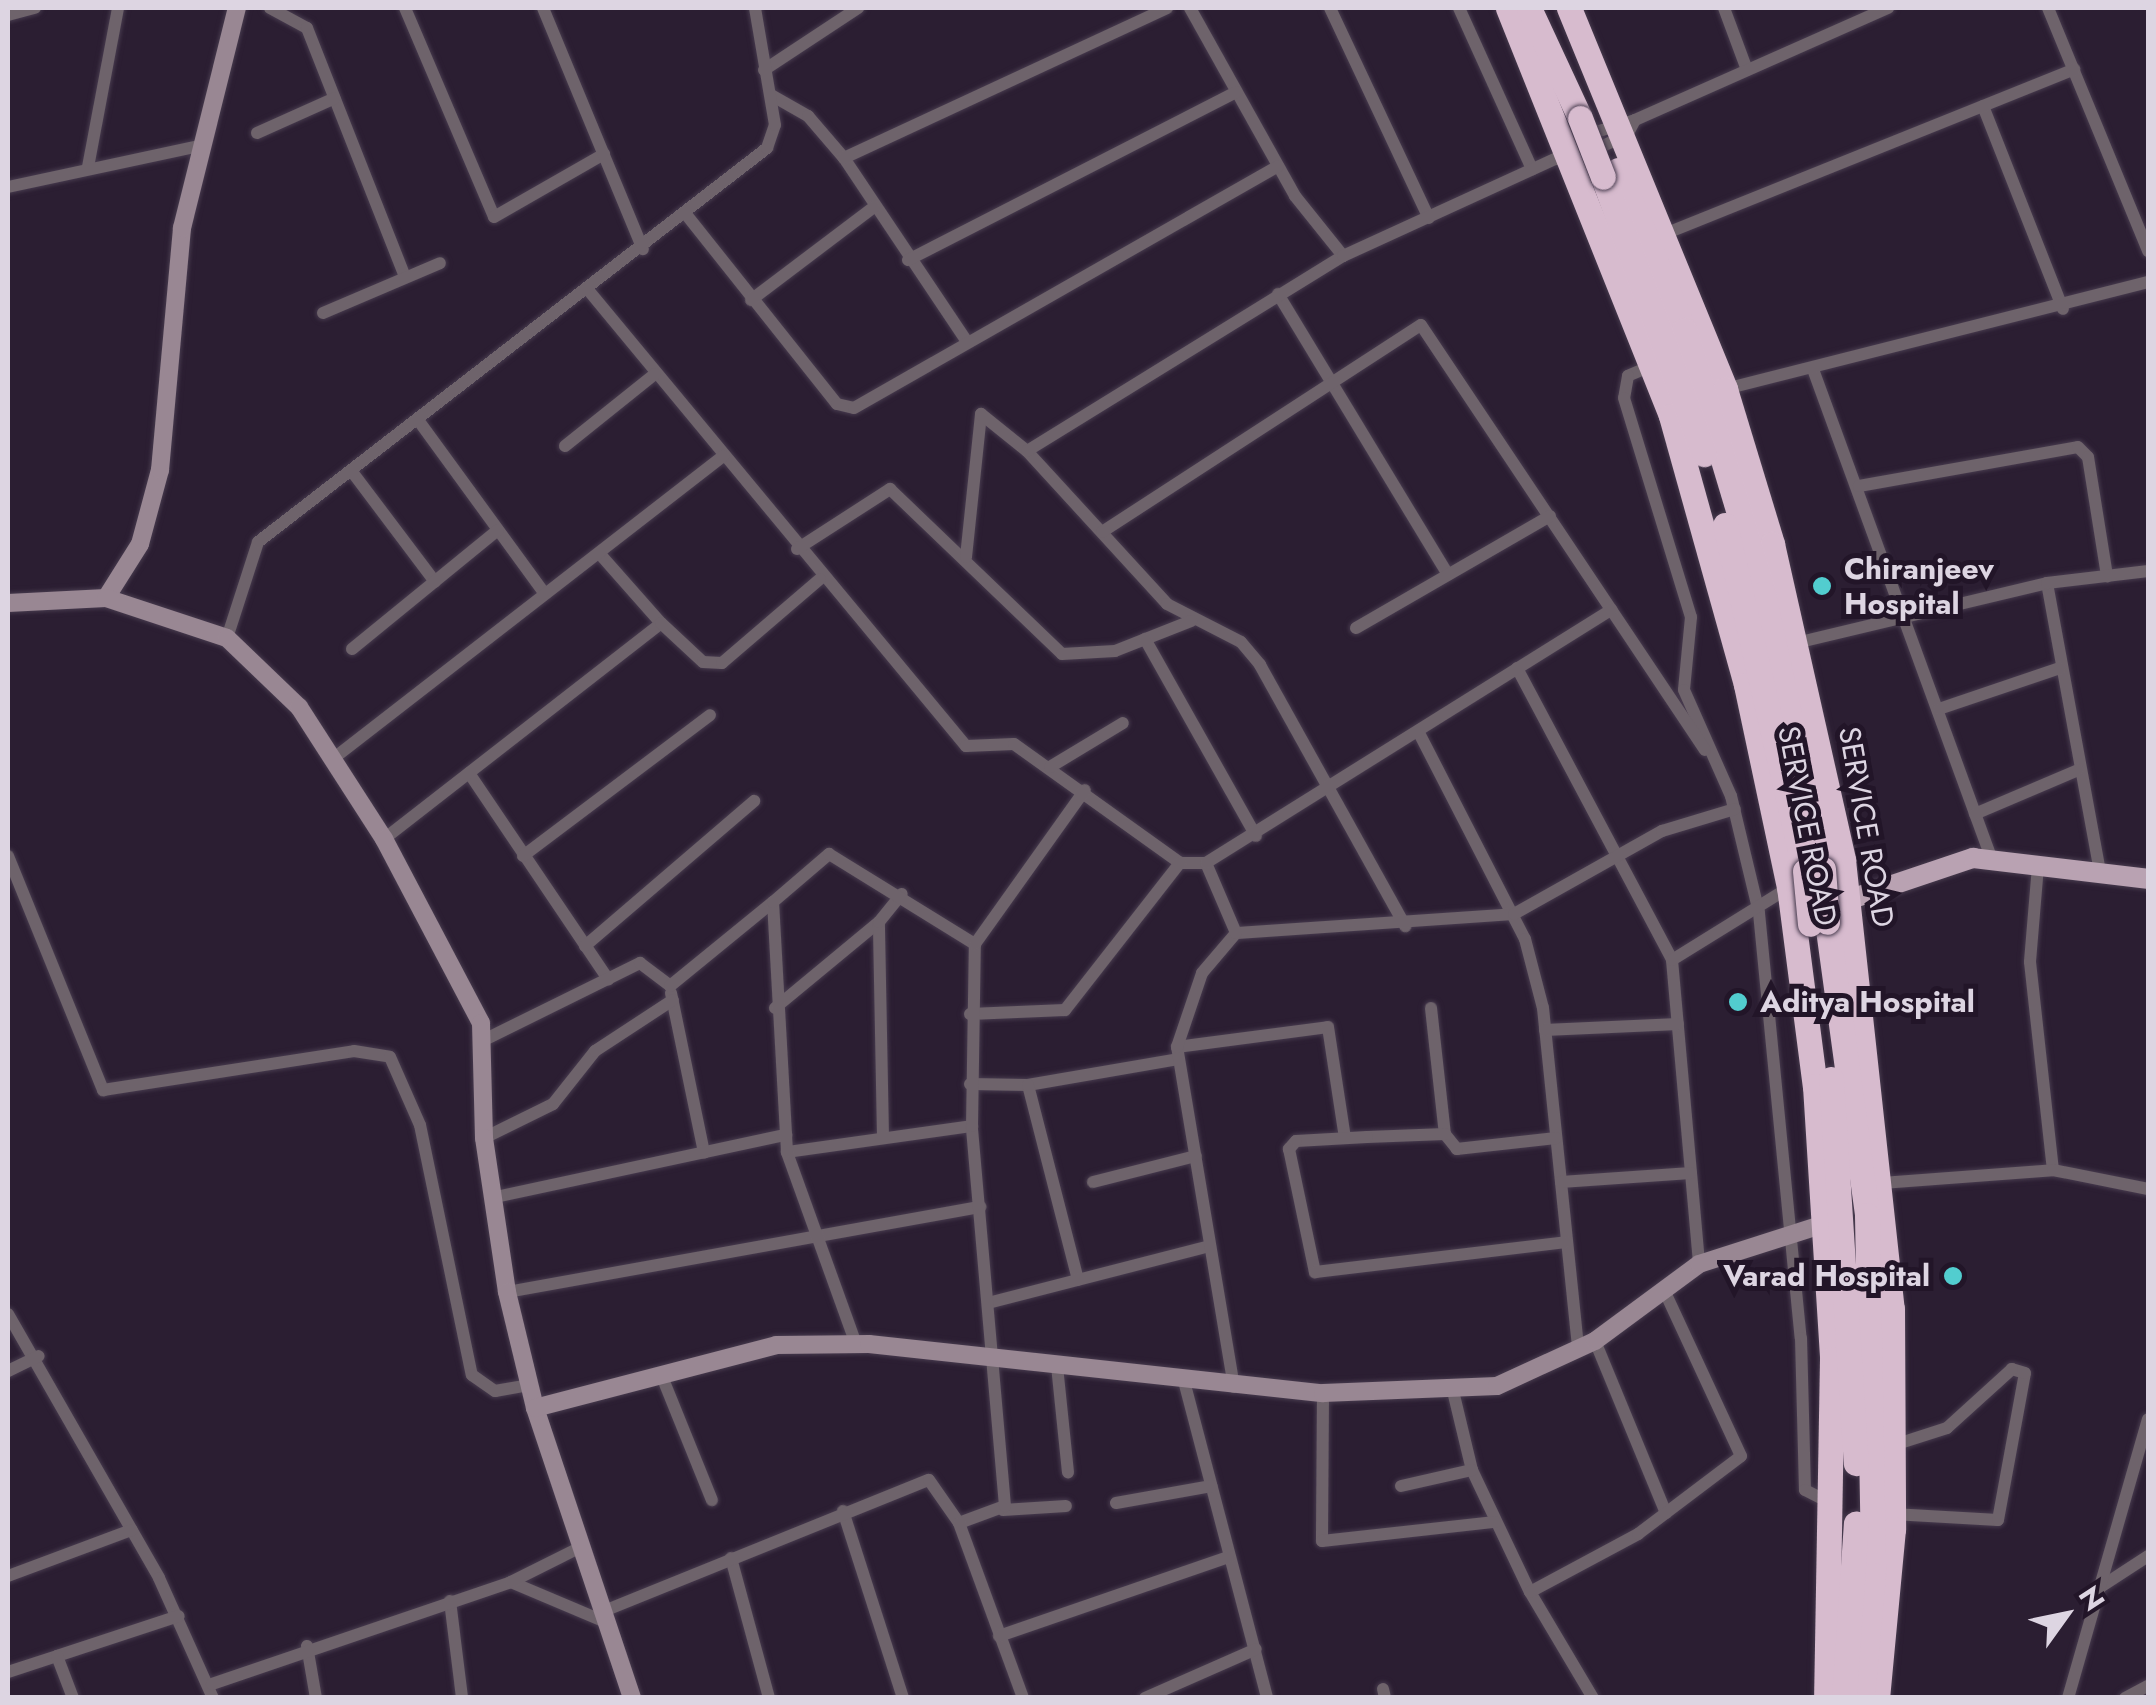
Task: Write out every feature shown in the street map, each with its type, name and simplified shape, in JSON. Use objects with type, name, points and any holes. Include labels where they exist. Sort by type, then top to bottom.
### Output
[{"type":"highway","name":"SERVICE ROAD","points":[[1508,8],[1651,366],[1704,520],[1818,895],[1882,1182],[1894,1446],[1893,1514],[1877,1698]]},
{"type":"highway","points":[[1529,8],[1611,121]]},
{"type":"highway","points":[[1546,8],[1611,121],[1611,173],[1718,500],[1818,895],[1866,1215],[1873,1557],[1862,1698]]},
{"type":"highway","name":"SERVICE ROAD","points":[[1569,8],[1611,121],[1667,233],[1725,389],[1796,643],[1818,895],[1833,1504],[1826,1698]]},
{"type":"highway","points":[[1818,895],[1855,1392],[1844,1698]]},
{"type":"main road","points":[[106,598],[140,544],[160,470],[165,353],[200,146],[237,8]]},
{"type":"main road","points":[[8,603],[106,598],[227,638],[298,707],[384,839],[486,1039],[484,1138],[507,1292],[535,1408],[632,1698]]},
{"type":"main road","points":[[1818,895],[1992,860],[2148,880]]},
{"type":"main road","points":[[535,1408],[776,1345],[856,1344],[1234,1387],[1323,1393],[1453,1391],[1497,1386],[1587,1345],[1699,1264],[1790,1230],[1824,1224]]},
{"type":"street","points":[[8,15],[35,8]]},
{"type":"street","points":[[88,167],[118,8]]},
{"type":"street","points":[[270,8],[307,28],[405,278]]},
{"type":"street","points":[[405,8],[486,211],[502,216],[604,154]]},
{"type":"street","points":[[544,8],[643,249]]},
{"type":"street","points":[[227,638],[258,542],[422,424],[767,148],[772,95],[764,70],[755,8]]},
{"type":"street","points":[[844,158],[1167,8]]},
{"type":"street","points":[[1190,8],[1278,166],[1343,256]]},
{"type":"street","points":[[1330,8],[1428,218]]},
{"type":"street","points":[[1459,8],[1532,169]]},
{"type":"street","points":[[1724,8],[1747,70]]},
{"type":"street","points":[[1027,450],[1343,256],[1564,154],[1611,121],[1747,70],[1888,8]]},
{"type":"street","points":[[2048,8],[2148,251]]},
{"type":"street","points":[[764,70],[851,9]]},
{"type":"street","points":[[1667,233],[2074,69]]},
{"type":"street","points":[[908,260],[1236,92]]},
{"type":"street","points":[[772,95],[808,116],[844,158],[908,260],[964,339]]},
{"type":"street","points":[[258,132],[335,98]]},
{"type":"street","points":[[1983,106],[2063,309]]},
{"type":"street","points":[[8,186],[200,146]]},
{"type":"street","points":[[685,213],[751,300],[844,408],[1278,166]]},
{"type":"street","points":[[751,300],[874,208]]},
{"type":"street","points":[[323,313],[440,262]]},
{"type":"street","points":[[1725,389],[1814,372],[2063,309],[2148,282]]},
{"type":"street","points":[[589,291],[820,579],[966,746],[1014,744],[1085,790],[1180,863],[1206,863],[1332,792],[1418,731],[1611,610]]},
{"type":"street","points":[[1278,294],[1448,575]]},
{"type":"street","points":[[1102,532],[1411,328],[1431,330],[1611,610],[1714,759]]},
{"type":"street","points":[[1651,366],[1628,376],[1624,398],[1691,617],[1684,690],[1735,809],[1760,913],[1790,1230],[1805,1490],[1814,1502],[1833,1504]]},
{"type":"street","points":[[1814,372],[1859,486],[1992,860]]},
{"type":"street","points":[[565,446],[655,374]]},
{"type":"street","points":[[966,557],[976,420],[986,414],[1027,450],[1191,621],[1241,642],[1260,665],[1405,926]]},
{"type":"street","points":[[422,424],[545,594]]},
{"type":"street","points":[[1859,486],[2078,447],[2088,457],[2106,576]]},
{"type":"street","points":[[334,758],[724,456]]},
{"type":"street","points":[[353,472],[434,582]]},
{"type":"street","points":[[796,550],[890,489],[966,557],[1062,654],[1075,660],[1191,621]]},
{"type":"street","points":[[1356,628],[1550,516]]},
{"type":"street","points":[[352,649],[498,530]]},
{"type":"street","points":[[599,553],[661,623],[704,662],[722,663],[820,579]]},
{"type":"street","points":[[1796,643],[2047,583],[2148,572]]},
{"type":"street","points":[[2047,583],[2078,770],[2100,873]]},
{"type":"street","points":[[384,839],[661,623]]},
{"type":"street","points":[[1145,639],[1256,836]]},
{"type":"street","points":[[1517,668],[1672,960],[1699,1264]]},
{"type":"street","points":[[1939,709],[2060,668]]},
{"type":"street","points":[[523,856],[710,715]]},
{"type":"street","points":[[1050,767],[1123,723]]},
{"type":"street","points":[[1418,731],[1514,914],[1545,1030],[1566,1242],[1587,1345],[1666,1513]]},
{"type":"street","points":[[1976,814],[2078,770]]},
{"type":"street","points":[[469,773],[608,980]]},
{"type":"street","points":[[1003,1510],[972,1126],[970,1014],[974,944],[1085,790]]},
{"type":"street","points":[[585,946],[754,801]]},
{"type":"street","points":[[1234,1387],[1178,1053],[1202,972],[1236,934],[1405,926],[1514,914],[1620,861],[1662,831],[1735,809]]},
{"type":"street","points":[[484,1138],[554,1104],[595,1051],[671,993],[829,854],[902,894],[974,944]]},
{"type":"street","points":[[8,856],[103,1090],[354,1051],[390,1057],[420,1125],[472,1375],[495,1391],[528,1385]]},
{"type":"street","points":[[970,1014],[1064,1010],[1180,863]]},
{"type":"street","points":[[1206,863],[1236,934]]},
{"type":"street","points":[[2038,866],[2030,962],[2052,1170]]},
{"type":"street","points":[[775,1008],[879,922],[902,894]]},
{"type":"street","points":[[1672,960],[1760,913],[1818,895]]},
{"type":"street","points":[[772,902],[786,1152],[856,1344]]},
{"type":"street","points":[[879,922],[884,1137]]},
{"type":"street","points":[[486,1039],[647,963],[671,993],[704,1153]]},
{"type":"street","points":[[1430,1008],[1444,1134],[1456,1149],[1556,1138]]},
{"type":"street","points":[[1545,1030],[1678,1024]]},
{"type":"street","points":[[970,1084],[1028,1086],[1178,1053],[1328,1027],[1346,1138]]},
{"type":"street","points":[[1028,1086],[1078,1280]]},
{"type":"street","points":[[786,1152],[972,1126]]},
{"type":"street","points":[[1444,1134],[1290,1144],[1310,1270],[1566,1242]]},
{"type":"street","points":[[491,1198],[786,1135]]},
{"type":"street","points":[[1093,1182],[1196,1156]]},
{"type":"street","points":[[1882,1182],[2052,1170],[2148,1189]]},
{"type":"street","points":[[1560,1182],[1691,1173]]},
{"type":"street","points":[[507,1292],[813,1232],[980,1207]]},
{"type":"street","points":[[988,1303],[1210,1246]]},
{"type":"street","points":[[1530,1592],[1666,1513],[1740,1456],[1664,1292]]},
{"type":"street","points":[[8,1314],[40,1356],[179,1616],[212,1691],[307,1646],[511,1582],[583,1546]]},
{"type":"street","points":[[8,1370],[40,1356]]},
{"type":"street","points":[[1057,1366],[1068,1472]]},
{"type":"street","points":[[1893,1514],[1998,1520],[2025,1373],[2012,1370],[1946,1428],[1894,1446]]},
{"type":"street","points":[[661,1374],[712,1500]]},
{"type":"street","points":[[1184,1381],[1267,1698]]},
{"type":"street","points":[[1453,1391],[1472,1470],[1495,1522],[1530,1592],[1593,1698]]},
{"type":"street","points":[[1323,1393],[1322,1541],[1495,1522]]},
{"type":"street","points":[[2068,1698],[2148,1419]]},
{"type":"street","points":[[1400,1486],[1472,1470]]},
{"type":"street","points":[[511,1582],[606,1617],[731,1558],[928,1480],[958,1523],[1023,1698]]},
{"type":"street","points":[[1116,1503],[1211,1486]]},
{"type":"street","points":[[958,1523],[1003,1510],[1066,1506]]},
{"type":"street","points":[[843,1511],[903,1698]]},
{"type":"street","points":[[8,1572],[132,1530]]},
{"type":"street","points":[[2102,1586],[2148,1556]]},
{"type":"street","points":[[731,1558],[769,1698]]},
{"type":"street","points":[[999,1636],[1228,1558]]},
{"type":"street","points":[[450,1601],[462,1698]]},
{"type":"street","points":[[8,1672],[179,1616]]},
{"type":"street","points":[[307,1646],[316,1698]]},
{"type":"street","points":[[1144,1698],[1256,1649]]},
{"type":"street","points":[[57,1656],[74,1698]]},
{"type":"street","points":[[2125,1698],[2148,1686]]},
{"type":"place","name":"Chiranjeev Hospital","points":[[1822,586]]},
{"type":"place","name":"Aditya Hospital","points":[[1738,1002]]},
{"type":"place","name":"Varad Hospital","points":[[1953,1276]]}]
